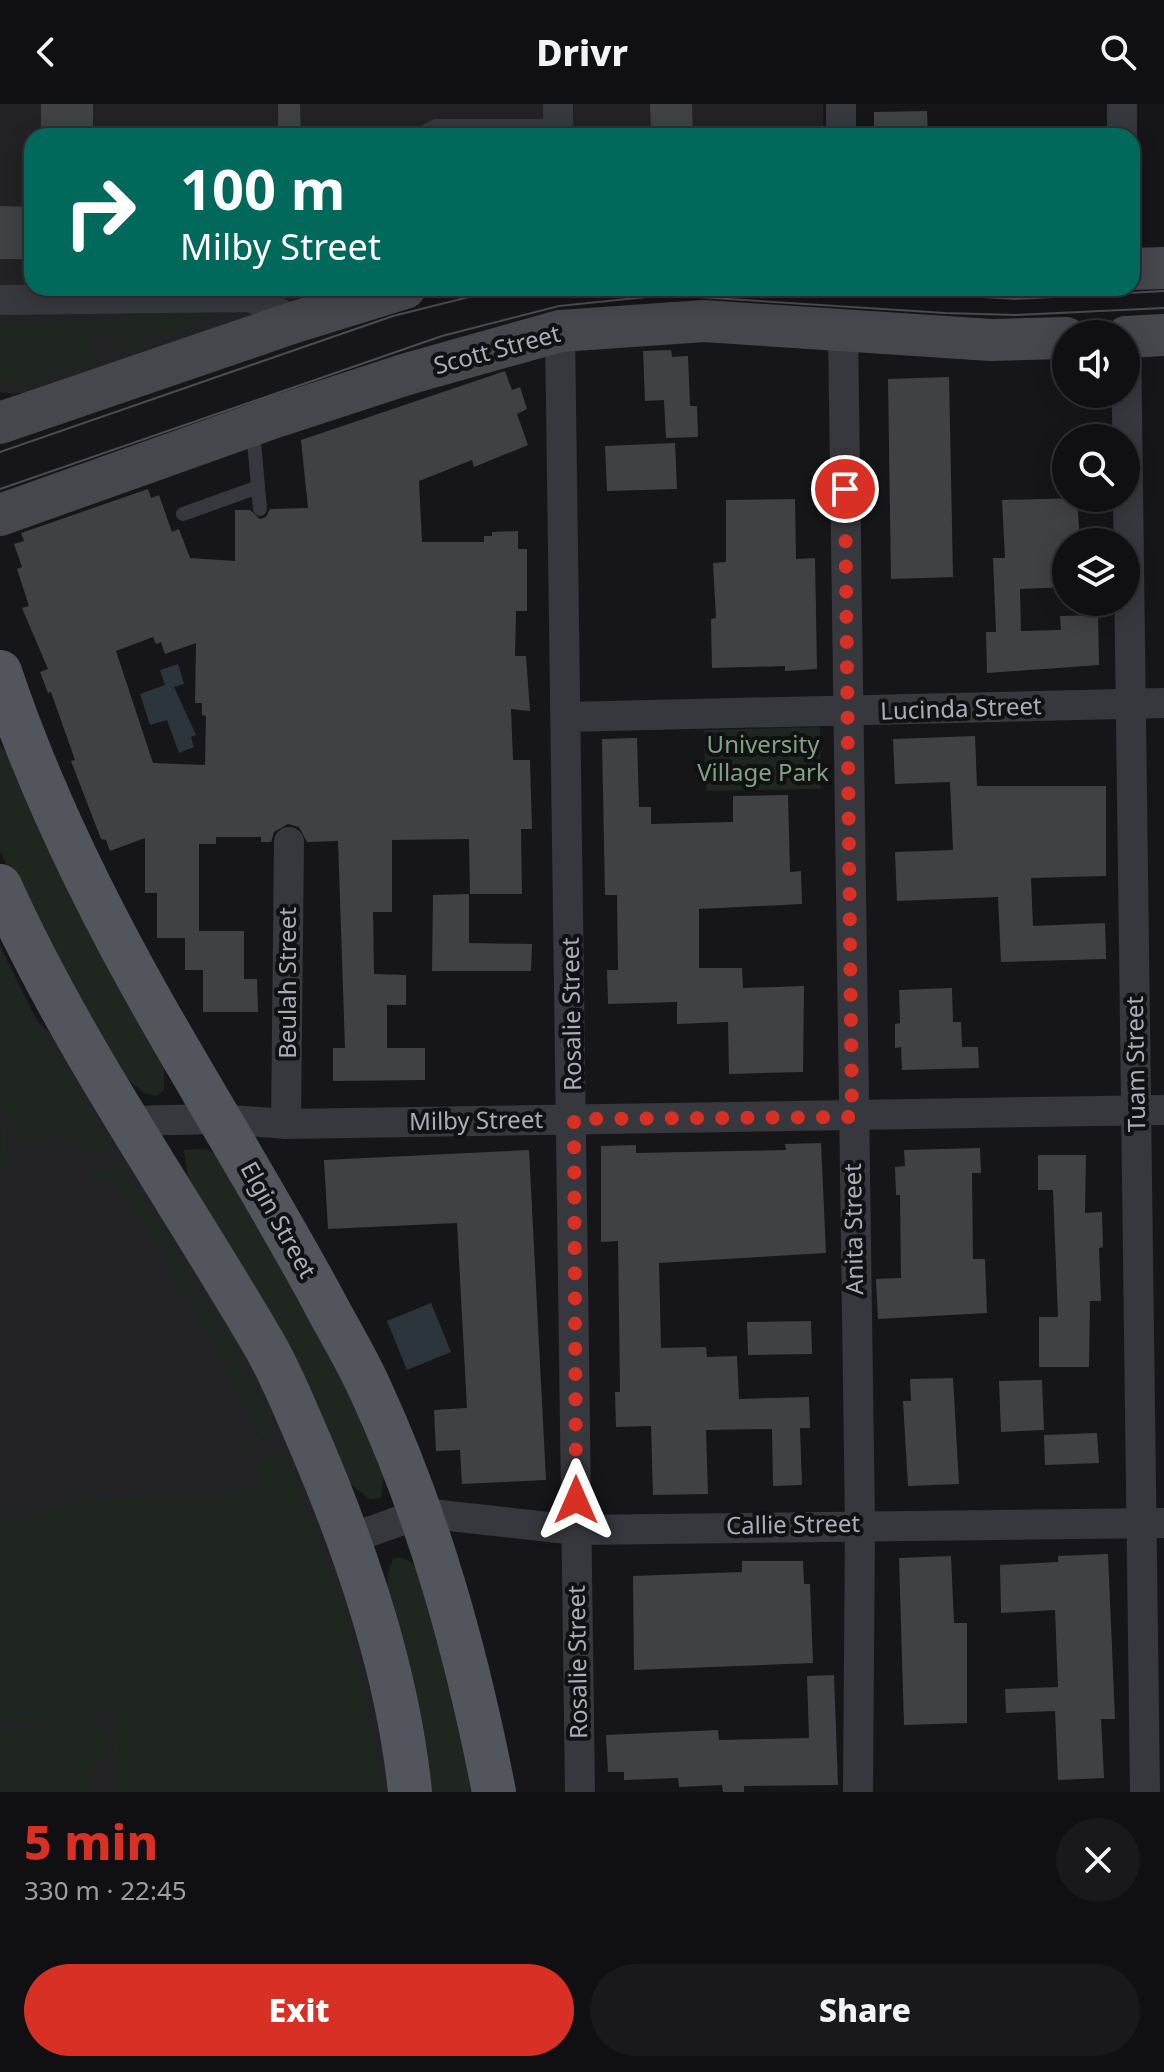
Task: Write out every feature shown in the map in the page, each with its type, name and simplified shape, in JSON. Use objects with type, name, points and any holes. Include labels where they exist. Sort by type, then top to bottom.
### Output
[{"type":"main road","points":[[1140,269],[1164,268]]},
{"type":"main road","points":[[0,423],[379,296]]},
{"type":"main road","name":"Scott Street","points":[[0,515],[407,374],[560,331],[704,321],[991,340],[1052,338]]},
{"type":"main road","points":[[1140,336],[1164,335]]},
{"type":"main road","name":"Elgin Street","points":[[0,672],[22,737],[78,865],[266,1196],[371,1389],[422,1513],[472,1676],[494,1792]]},
{"type":"main road","points":[[0,886],[29,949],[125,1121],[266,1349],[349,1539],[381,1640],[407,1755],[410,1792]]},
{"type":"street","points":[[841,104],[841,128]]},
{"type":"street","points":[[1122,104],[1122,128]]},
{"type":"street","points":[[0,300],[251,297],[295,322]]},
{"type":"street","name":"Anita Street","points":[[843,330],[860,1524],[858,1792]]},
{"type":"street","name":"Rosalie Street","points":[[560,331],[574,1119],[580,1792]]},
{"type":"street","name":"Tuam Street","points":[[1126,408],[1128,704],[1151,1110],[1153,1523],[1145,1792]]},
{"type":"street","name":"Lucinda Street","points":[[566,717],[1164,703]]},
{"type":"street","name":"Beulah Street","points":[[286,1124],[289,842]]},
{"type":"street","name":"Milby Street","points":[[125,1121],[220,1119],[286,1124],[1151,1110]]},
{"type":"street","points":[[349,1539],[422,1513]]},
{"type":"street","name":"Callie Street","points":[[422,1513],[576,1530],[860,1524],[1153,1523]]},
{"type":"lane","points":[[431,128],[558,122]]},
{"type":"lane","points":[[253,425],[260,509]]},
{"type":"lane","points":[[183,514],[258,487]]},
{"type":"shaded area","points":[[0,104],[823,104],[823,128],[24,128],[24,296],[306,296],[29,392],[0,392]]},
{"type":"shaded area","points":[[178,664],[184,684],[174,687],[196,735],[191,737],[194,747],[179,753],[167,720],[150,725],[140,694],[165,685],[160,670]]},
{"type":"shaded area","points":[[0,946],[37,1021],[73,1054],[254,1358],[352,1607],[393,1792],[0,1792]]},
{"type":"shaded area","points":[[431,1303],[451,1352],[407,1370],[387,1321]]},
{"type":"green space","points":[[159,312],[223,313],[114,351],[107,333],[89,340],[95,358],[19,384],[0,379],[0,322],[95,320]]},
{"type":"green space","name":"University Village Park","points":[[820,727],[821,789],[706,791],[704,730]]},
{"type":"green space","points":[[0,744],[23,778],[164,1064],[164,1090],[157,1096],[144,1093],[120,1073],[18,890],[0,851]]},
{"type":"green space","points":[[0,946],[37,1021],[111,1141],[88,1156],[74,1137],[17,1142],[16,1125],[0,1102]]},
{"type":"green space","points":[[0,1115],[6,1130],[7,1165],[0,1165]]},
{"type":"green space","points":[[207,1149],[230,1165],[386,1458],[381,1498],[370,1499],[350,1484],[189,1185],[184,1150]]},
{"type":"green space","points":[[123,1162],[276,1431],[246,1450],[242,1444],[262,1432],[183,1287],[114,1176],[95,1187],[89,1179]]},
{"type":"green space","points":[[166,1225],[254,1358],[281,1428]]},
{"type":"green space","points":[[285,1451],[349,1625],[384,1792],[115,1792],[113,1711],[99,1711],[99,1721],[0,1724],[0,1517],[52,1516],[63,1501],[248,1496],[264,1486],[257,1463]]},
{"type":"green space","points":[[400,1557],[411,1562],[431,1589],[475,1792],[424,1792],[390,1638],[388,1579],[393,1559]]},
{"type":"green space","points":[[99,1728],[108,1736],[107,1754],[87,1775],[87,1792],[0,1792],[0,1729]]},
{"type":"building","points":[[41,104],[93,104],[93,128],[41,128]]},
{"type":"building","points":[[278,104],[300,104],[301,128],[278,128]]},
{"type":"building","points":[[650,104],[692,104],[693,128],[651,128]]},
{"type":"building","points":[[927,111],[928,128],[874,128],[874,112]]},
{"type":"building","points":[[0,206],[24,207],[24,259],[0,259]]},
{"type":"building","points":[[671,350],[672,357],[688,356],[690,406],[697,406],[698,437],[666,438],[664,400],[645,401],[643,351]]},
{"type":"building","points":[[505,371],[512,390],[520,387],[527,409],[517,414],[528,445],[474,467],[472,460],[419,481],[422,542],[484,542],[484,536],[492,536],[492,532],[518,531],[518,549],[527,549],[527,611],[516,611],[515,656],[526,656],[530,711],[511,709],[513,760],[530,760],[532,829],[521,829],[522,894],[470,894],[469,839],[392,840],[392,912],[373,912],[374,974],[406,975],[406,1005],[387,1005],[387,1048],[425,1048],[425,1080],[333,1081],[333,1048],[345,1048],[338,841],[307,842],[299,827],[288,824],[274,832],[271,842],[261,842],[261,837],[216,837],[216,844],[199,844],[199,931],[244,931],[244,979],[257,979],[258,1012],[203,1012],[203,970],[185,970],[185,938],[157,938],[157,893],[145,893],[145,838],[110,851],[106,840],[101,839],[71,761],[75,760],[51,692],[48,693],[40,672],[48,669],[22,608],[29,606],[17,569],[22,567],[14,544],[24,541],[21,533],[148,489],[151,498],[159,495],[172,532],[179,529],[190,558],[235,561],[235,510],[250,510],[260,519],[266,517],[270,509],[308,508],[301,440]],"holes":[[[153,637],[156,644],[161,642],[165,654],[196,643],[195,703],[202,703],[202,715],[206,716],[205,765],[153,763],[116,651]]]},
{"type":"building","points":[[949,377],[953,577],[891,579],[888,379]]},
{"type":"building","points":[[675,443],[677,489],[607,491],[605,446]]},
{"type":"building","points":[[795,499],[796,559],[815,558],[817,669],[785,671],[785,666],[712,668],[711,619],[716,618],[713,563],[726,562],[726,500]]},
{"type":"building","points":[[1052,499],[1052,512],[1078,512],[1079,528],[1052,528],[1052,588],[1020,589],[1021,631],[1061,630],[1060,616],[1098,616],[1099,665],[987,673],[986,632],[996,632],[993,558],[1005,558],[1002,500]]},
{"type":"building","points":[[975,736],[977,786],[1106,786],[1106,876],[1031,878],[1033,926],[1105,923],[1106,959],[1001,962],[998,897],[897,901],[895,852],[953,850],[950,782],[895,784],[893,739]]},
{"type":"building","points":[[637,738],[639,807],[651,807],[651,824],[733,822],[733,796],[788,795],[790,872],[801,871],[802,904],[699,909],[699,968],[742,968],[743,988],[804,986],[803,1072],[729,1074],[728,1022],[677,1024],[677,1002],[608,1004],[607,970],[618,970],[617,895],[605,895],[602,739]]},
{"type":"building","points":[[469,894],[469,943],[532,944],[531,971],[432,971],[433,895]]},
{"type":"building","points":[[952,988],[953,1022],[961,1022],[962,1047],[978,1047],[979,1068],[902,1070],[901,1047],[895,1048],[895,1024],[900,1023],[899,990]]},
{"type":"building","points":[[821,1143],[826,1253],[659,1263],[661,1348],[706,1347],[707,1357],[737,1356],[739,1399],[809,1397],[810,1428],[800,1428],[802,1485],[773,1486],[772,1429],[706,1430],[708,1494],[653,1495],[651,1426],[616,1427],[615,1392],[620,1392],[618,1241],[601,1242],[601,1146],[636,1145],[636,1153],[786,1150],[785,1144]]},
{"type":"building","points":[[980,1148],[981,1173],[972,1173],[973,1259],[985,1259],[987,1313],[878,1319],[876,1279],[901,1278],[900,1195],[896,1195],[895,1167],[905,1166],[904,1150]]},
{"type":"building","points":[[529,1150],[546,1480],[462,1484],[460,1450],[436,1451],[434,1410],[467,1408],[457,1223],[328,1229],[324,1160]]},
{"type":"building","points":[[1038,1155],[1086,1155],[1085,1213],[1102,1212],[1103,1247],[1099,1248],[1101,1301],[1090,1301],[1089,1367],[1039,1367],[1039,1317],[1058,1317],[1053,1190],[1038,1190]]},
{"type":"building","points":[[811,1321],[812,1354],[748,1355],[747,1322]]},
{"type":"building","points":[[953,1378],[959,1484],[908,1486],[903,1401],[911,1401],[910,1379]]},
{"type":"building","points":[[1042,1380],[1044,1430],[1001,1432],[999,1381]]},
{"type":"building","points":[[1097,1433],[1099,1463],[1045,1465],[1044,1435]]},
{"type":"building","points":[[1108,1554],[1115,1719],[1101,1719],[1104,1778],[1058,1780],[1055,1711],[1006,1713],[1005,1689],[1058,1687],[1055,1610],[1001,1613],[1000,1565],[1058,1562],[1058,1556]]},
{"type":"building","points":[[951,1556],[954,1623],[967,1623],[967,1723],[904,1725],[899,1558]]},
{"type":"building","points":[[742,1561],[803,1561],[804,1584],[810,1584],[813,1663],[634,1670],[633,1576],[742,1572]]},
{"type":"building","points":[[834,1675],[838,1785],[744,1786],[744,1792],[723,1792],[722,1785],[679,1787],[678,1778],[624,1780],[624,1772],[608,1772],[606,1735],[718,1730],[719,1740],[809,1738],[807,1676]]},
{"type":"tram line","points":[[1140,292],[1164,291]]},
{"type":"tram line","points":[[0,452],[393,316],[473,296]]},
{"type":"tram line","points":[[0,489],[442,336],[559,306],[656,296]]},
{"type":"tram line","points":[[682,296],[1016,315],[1164,308]]},
{"type":"tram line","points":[[967,296],[1015,299],[1071,296]]},
{"type":"route","points":[[576,1500],[574,1119],[852,1117],[845,489]]}]
